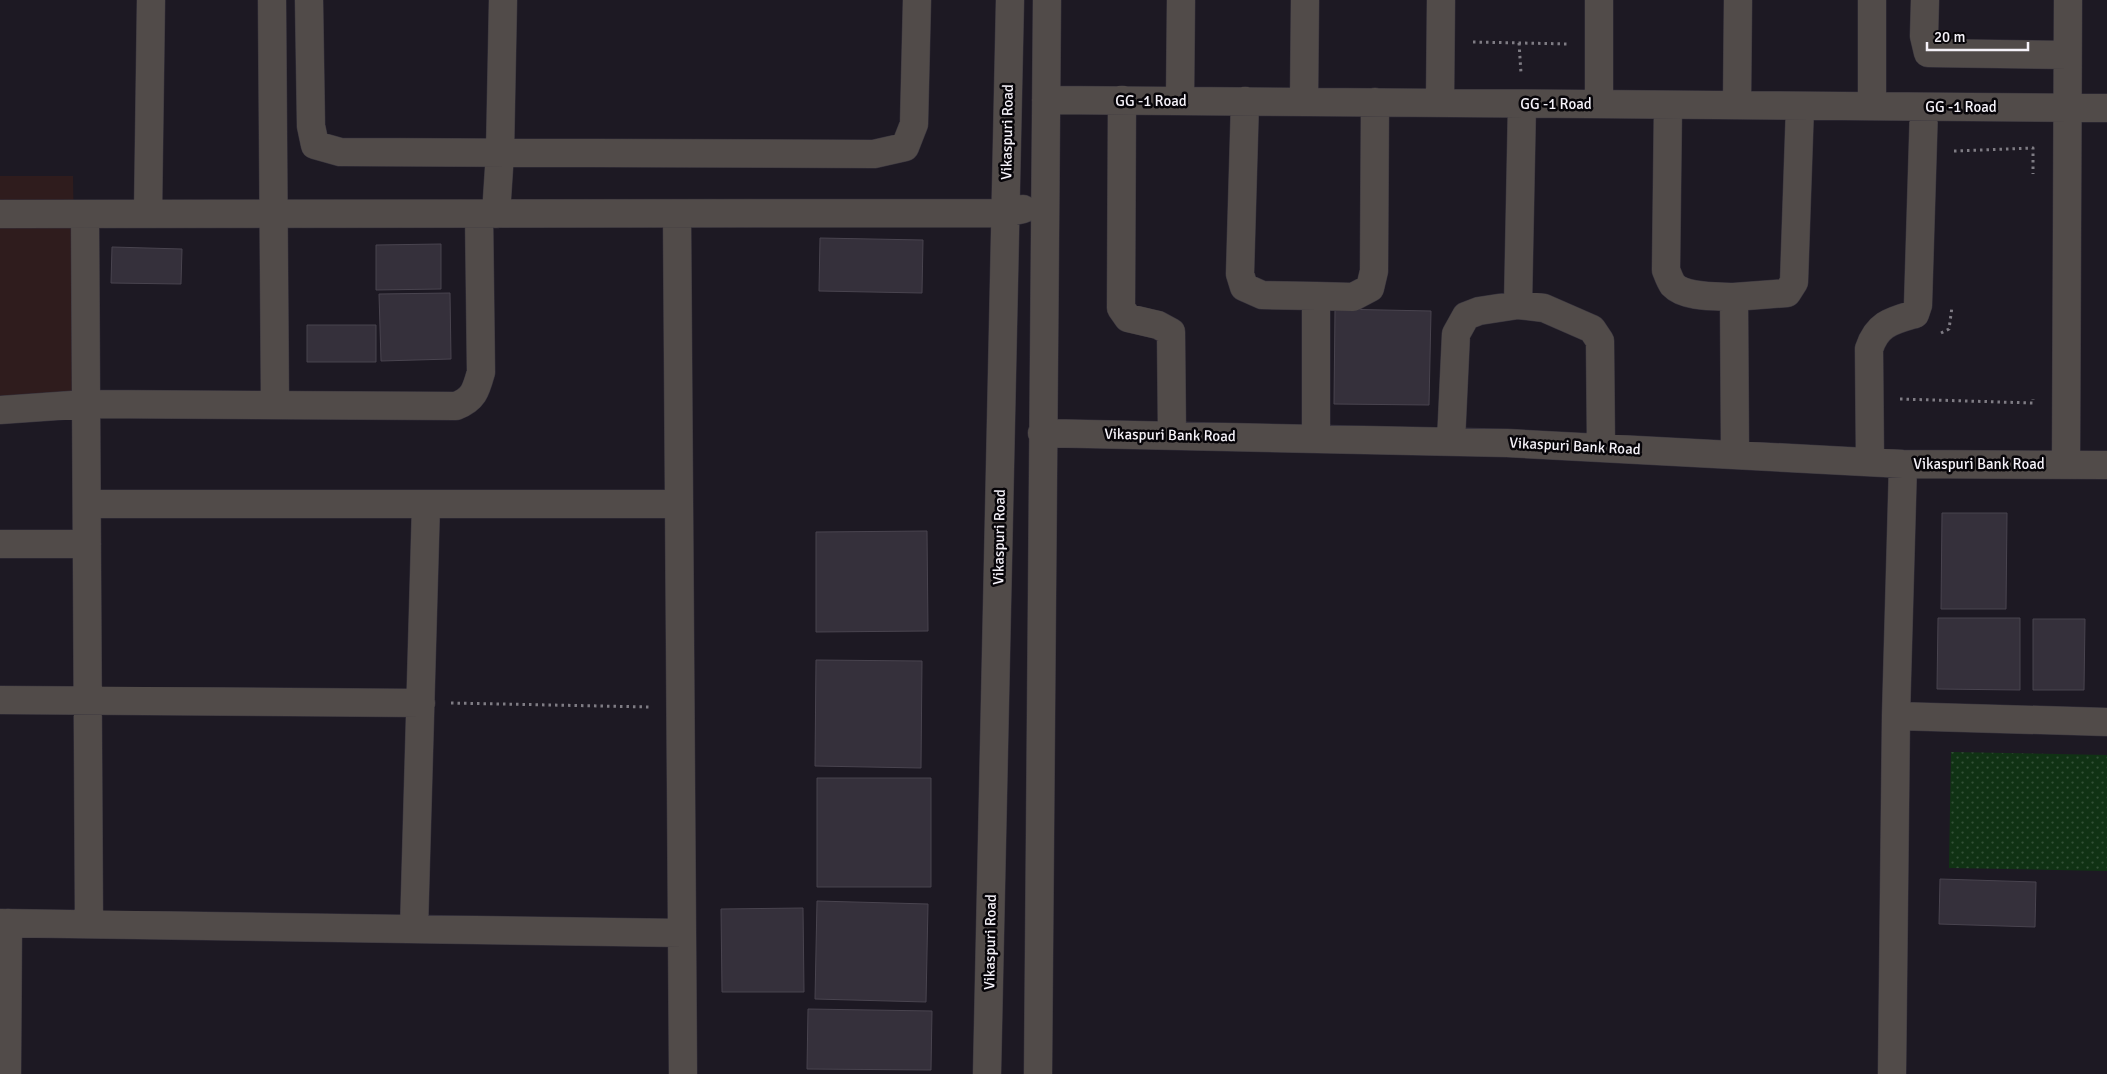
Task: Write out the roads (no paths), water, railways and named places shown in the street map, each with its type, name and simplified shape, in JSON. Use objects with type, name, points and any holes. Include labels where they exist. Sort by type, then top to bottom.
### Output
[{"type":"street","points":[[148,214],[151,0]]},
{"type":"street","points":[[272,0],[275,405]]},
{"type":"street","points":[[309,0],[311,126],[315,145],[340,152],[874,154],[906,147],[914,124],[917,0]]},
{"type":"street","points":[[0,410],[86,404],[456,406],[468,401],[476,388],[481,372],[488,214],[500,153],[503,0]]},
{"type":"street","name":"Vikaspuri Road","points":[[987,1074],[1010,0]]},
{"type":"street","points":[[1038,1074],[1047,0]]},
{"type":"street","points":[[1180,0],[1180,101]]},
{"type":"street","points":[[1304,102],[1305,0]]},
{"type":"street","points":[[1440,103],[1441,0]]},
{"type":"street","points":[[1599,0],[1599,104]]},
{"type":"street","points":[[1737,105],[1738,0]]},
{"type":"street","points":[[1872,0],[1872,106]]},
{"type":"street","points":[[1925,0],[1924,36],[1928,53],[2067,55]]},
{"type":"street","points":[[2066,464],[2068,0]]},
{"type":"street","name":"GG -1 Road","points":[[1046,100],[2107,108]]},
{"type":"street","points":[[1122,100],[1121,308],[1128,318],[1158,325],[1171,332],[1172,435]]},
{"type":"street","points":[[1245,101],[1240,274],[1244,287],[1262,295],[1354,297],[1370,288],[1374,272],[1375,102]]},
{"type":"street","points":[[1518,304],[1522,104]]},
{"type":"street","points":[[1668,105],[1666,270],[1672,284],[1680,290],[1707,296],[1734,297],[1787,293],[1794,282],[1800,106]]},
{"type":"street","points":[[1870,462],[1869,349],[1873,338],[1884,325],[1915,314],[1918,304],[1924,107]]},
{"type":"street","points":[[0,214],[1005,213],[1045,203]]},
{"type":"street","points":[[85,214],[89,924]]},
{"type":"street","points":[[677,214],[683,1074]]},
{"type":"street","points":[[1316,296],[1316,438]]},
{"type":"street","points":[[1734,297],[1735,455]]},
{"type":"street","points":[[1451,441],[1456,334],[1466,316],[1479,311],[1518,304],[1544,308],[1573,320],[1592,329],[1600,341],[1601,447]]},
{"type":"street","name":"Vikaspuri Bank Road","points":[[1042,433],[1451,441],[1601,447],[1903,464],[2107,464]]},
{"type":"street","points":[[1892,1074],[1896,716],[1903,464]]},
{"type":"street","points":[[86,504],[679,504]]},
{"type":"street","points":[[414,929],[426,504]]},
{"type":"street","points":[[0,544],[87,544]]},
{"type":"street","points":[[0,700],[421,703]]},
{"type":"street","points":[[1896,716],[2107,722]]},
{"type":"street","points":[[8,1074],[4,923],[682,933]]}]
